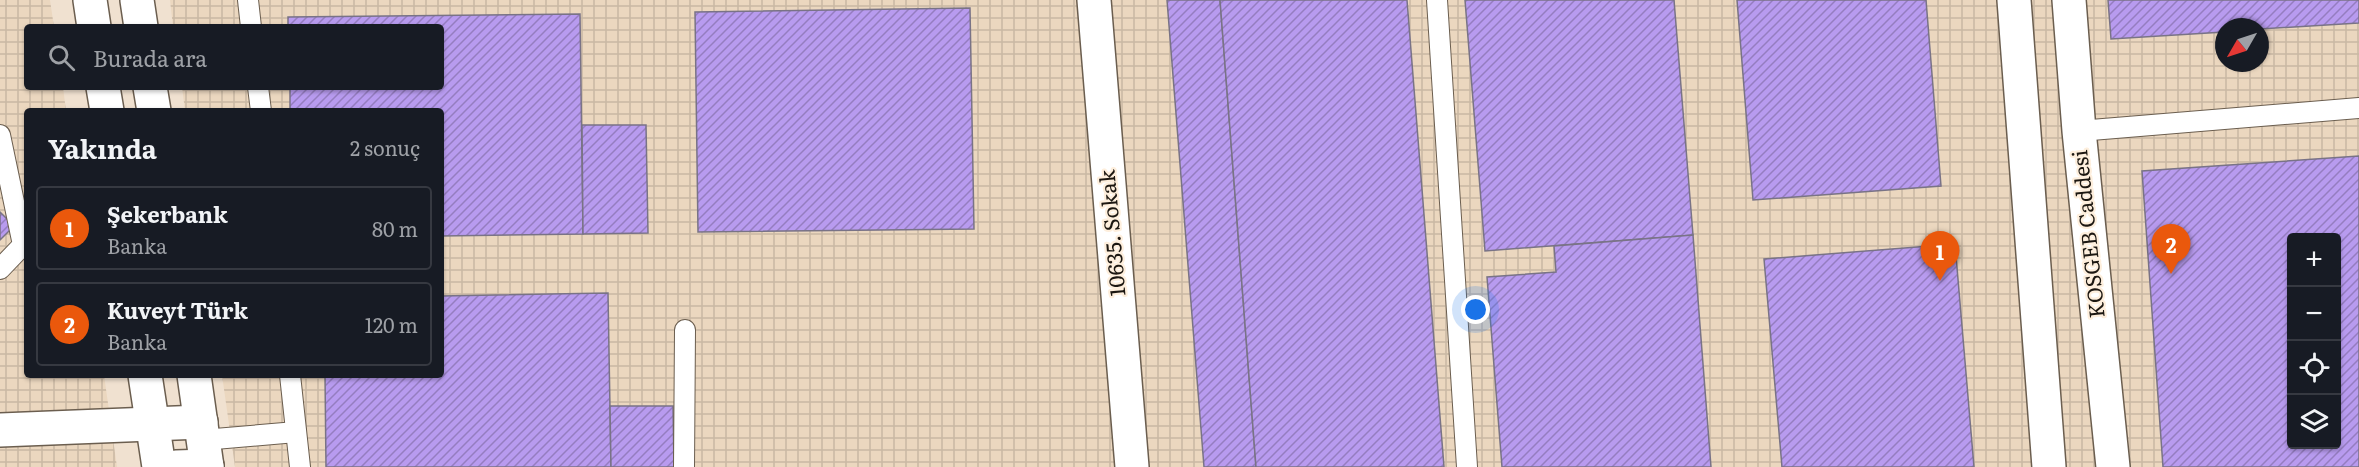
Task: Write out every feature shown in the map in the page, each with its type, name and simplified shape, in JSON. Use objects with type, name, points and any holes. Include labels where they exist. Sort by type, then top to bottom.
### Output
[{"type":"street","points":[[90,0],[94,24]]},
{"type":"street","points":[[137,0],[141,24]]},
{"type":"street","name":"10635. Sokak","points":[[1094,0],[1132,467]]},
{"type":"street","points":[[2014,0],[2049,467]]},
{"type":"street","name":"KOSGEB Caddesi","points":[[2069,0],[2079,131],[2113,467]]},
{"type":"street","points":[[104,90],[106,108]]},
{"type":"street","points":[[150,90],[154,108]]},
{"type":"street","points":[[146,378],[159,467]]},
{"type":"street","points":[[194,378],[199,452]]},
{"type":"street","points":[[0,430],[153,424],[199,452]]},
{"type":"lane","points":[[248,0],[251,24]]},
{"type":"lane","points":[[1437,0],[1467,467]]},
{"type":"lane","points":[[258,90],[261,108]]},
{"type":"lane","points":[[2079,131],[2359,108]]},
{"type":"lane","points":[[0,135],[23,245],[0,269]]},
{"type":"lane","points":[[684,467],[685,330]]},
{"type":"lane","points":[[290,378],[300,467]]},
{"type":"lane","points":[[199,452],[296,432]]},
{"type":"shaded area","points":[[0,0],[50,0],[54,24],[24,24],[24,90],[63,90],[66,108],[24,108],[24,378],[104,378],[117,467],[0,467]]},
{"type":"shaded area","points":[[170,0],[2359,0],[2359,467],[235,467],[222,378],[444,378],[444,108],[185,108],[182,90],[444,90],[444,24],[173,24]]},
{"type":"building","points":[[1167,0],[1220,0],[1256,467],[1204,467]]},
{"type":"building","points":[[1220,0],[1407,0],[1444,467],[1256,467]]},
{"type":"building","points":[[1465,0],[1674,0],[1693,235],[1485,251]]},
{"type":"building","points":[[1737,0],[1926,0],[1941,186],[1753,200]]},
{"type":"building","points":[[2108,0],[2359,0],[2359,23],[2269,28],[2269,18],[2215,18],[2215,33],[2111,39]]},
{"type":"building","points":[[970,8],[974,229],[698,232],[695,12]]},
{"type":"building","points":[[580,14],[583,234],[444,236],[444,108],[290,108],[290,90],[444,90],[444,24],[288,24],[288,17]]},
{"type":"building","points":[[582,125],[646,125],[648,233],[583,234]]},
{"type":"building","points":[[2359,156],[2359,467],[2163,467],[2142,171]]},
{"type":"building","points":[[0,212],[14,226],[0,240]]},
{"type":"building","points":[[1693,235],[1711,467],[1502,467],[1487,277],[1556,272],[1554,246]]},
{"type":"building","points":[[1955,244],[1974,467],[1782,467],[1764,259]]},
{"type":"building","points":[[608,293],[611,467],[326,467],[325,378],[444,378],[444,296]]},
{"type":"building","points":[[610,406],[673,406],[674,467],[611,467]]},
{"type":"place","name":"Kuveyt Türk","points":[[2171,274]]},
{"type":"place","name":"Şekerbank","points":[[1940,281]]}]
